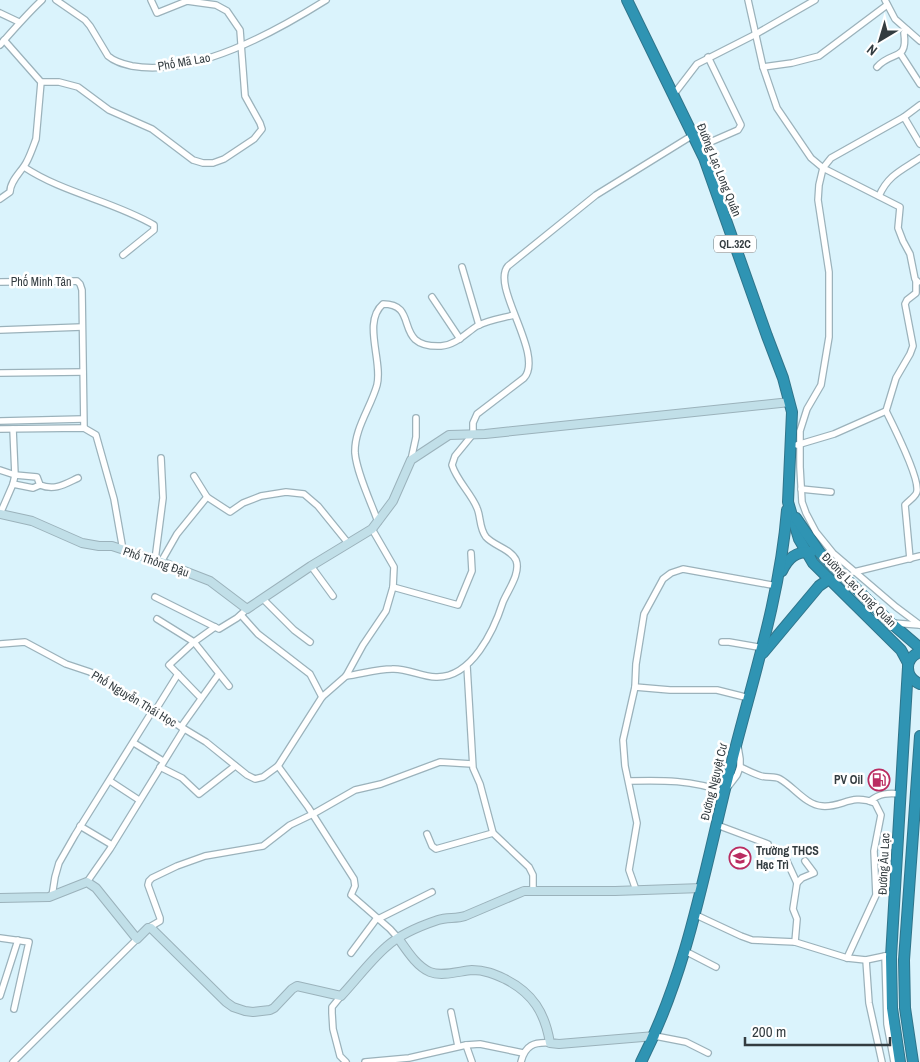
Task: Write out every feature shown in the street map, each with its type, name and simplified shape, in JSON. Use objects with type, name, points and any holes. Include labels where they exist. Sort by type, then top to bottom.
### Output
[{"type":"highway","name":"Đường Lạc Long Quân","points":[[627,0],[699,147],[784,378],[790,402],[795,446],[788,502],[795,530],[813,563],[901,650],[908,665],[911,678],[920,684]]},
{"type":"highway","name":"Đường Lạc Long Quân","points":[[788,502],[808,537],[827,560],[891,623],[920,648]]},
{"type":"highway","name":"Đường Nguyệt Cư","points":[[641,1062],[655,1036],[696,915],[724,792],[763,651],[778,582],[788,502]]},
{"type":"highway","points":[[778,582],[790,558],[797,554],[806,552],[818,554],[827,560]]},
{"type":"highway","points":[[763,651],[819,586],[829,579]]},
{"type":"highway","points":[[908,665],[914,655],[920,652]]},
{"type":"highway","name":"Đường Âu Lạc","points":[[900,1062],[892,1008],[888,956],[901,794],[908,665]]},
{"type":"highway","points":[[914,1062],[905,1008],[904,960],[920,736]]},
{"type":"street","points":[[42,0],[25,18],[18,22],[2,43],[41,82],[58,82],[78,87],[109,110],[152,129],[193,160],[213,163],[224,159],[254,140],[262,129],[245,96],[240,30],[227,11],[220,6],[183,1],[157,13],[151,0]]},
{"type":"street","name":"Phố Mã Lao","points":[[56,0],[80,16],[90,26],[108,56],[116,62],[157,68],[209,58],[240,46],[293,21],[326,0]]},
{"type":"street","points":[[748,0],[763,67],[776,108],[811,158],[823,168],[900,207],[898,228],[910,254],[918,281],[916,293],[904,304],[913,346],[896,378],[886,411],[916,479],[918,490],[905,505],[910,559]]},
{"type":"street","points":[[674,94],[695,66],[815,0]]},
{"type":"street","points":[[763,67],[792,63],[819,56],[886,2],[896,19],[920,42]]},
{"type":"street","points":[[0,13],[18,22]]},
{"type":"street","points":[[877,67],[884,59],[900,54],[906,47],[904,33],[906,30]]},
{"type":"street","points":[[900,54],[920,84]]},
{"type":"street","points":[[699,147],[738,130],[741,125],[708,58]]},
{"type":"street","points":[[0,199],[9,193],[11,186],[24,167],[36,139],[41,82]]},
{"type":"street","points":[[920,105],[832,158],[823,168],[818,200],[829,272],[829,337],[821,386],[807,409],[795,446],[804,507],[816,532],[833,553],[854,572],[920,624]]},
{"type":"street","points":[[904,116],[920,144]]},
{"type":"street","points":[[346,676],[401,669],[433,677],[444,677],[467,666],[491,635],[507,591],[516,575],[515,557],[493,543],[486,536],[482,530],[477,507],[452,467],[454,458],[473,434],[473,423],[477,414],[524,378],[529,370],[530,364],[514,315],[504,271],[596,195],[692,135]]},
{"type":"street","points":[[879,196],[884,184],[892,176],[920,158]]},
{"type":"street","points":[[24,167],[50,181],[128,212],[154,225],[154,230],[123,255]]},
{"type":"street","points":[[462,267],[479,325]]},
{"type":"street","name":"Phố Minh Tân","points":[[0,282],[76,281],[80,284],[82,290],[82,327]]},
{"type":"street","points":[[432,297],[460,339]]},
{"type":"street","points":[[378,522],[360,474],[355,452],[358,434],[378,380],[374,332],[375,315],[378,308],[383,304],[398,307],[402,310],[409,332],[417,342],[424,345],[443,346],[460,339],[479,325],[514,315]]},
{"type":"street","points":[[0,330],[82,327],[84,428]]},
{"type":"street","points":[[0,374],[83,372]]},
{"type":"street","points":[[411,460],[449,435],[454,434],[473,434],[790,402]]},
{"type":"street","points":[[792,415],[807,409]]},
{"type":"street","points":[[795,446],[834,434],[886,411]]},
{"type":"street","points":[[155,597],[215,627],[222,628],[311,566],[372,529],[393,501],[411,460],[416,436],[416,418]]},
{"type":"street","points":[[0,420],[83,419]]},
{"type":"street","points":[[0,429],[84,428],[96,435],[114,499],[122,550]]},
{"type":"street","points":[[0,514],[15,475],[13,429]]},
{"type":"street","points":[[158,561],[163,498],[161,458]]},
{"type":"street","points":[[0,470],[15,475],[37,477],[40,485]]},
{"type":"street","points":[[194,476],[207,497],[230,512],[243,503],[261,496],[286,492],[304,494],[312,499],[348,543]]},
{"type":"street","points":[[13,484],[33,488],[40,485],[58,488],[78,478]]},
{"type":"street","points":[[801,489],[831,492]]},
{"type":"street","points":[[158,561],[207,497]]},
{"type":"street","name":"Phố Thông Đậu","points":[[0,514],[32,521],[74,540],[99,546],[112,546],[158,561],[210,582],[244,612]]},
{"type":"street","points":[[372,529],[392,562],[394,571],[393,586],[386,611],[363,645],[346,676],[322,697],[278,766],[313,814],[354,879],[355,886],[351,895],[398,938],[423,967],[430,972],[483,970],[520,988],[530,996],[540,1011],[548,1031],[550,1043]]},
{"type":"street","points":[[393,586],[458,605],[471,577],[473,564],[471,553]]},
{"type":"street","points":[[854,572],[920,556]]},
{"type":"street","points":[[311,566],[333,596]]},
{"type":"street","points":[[636,890],[629,870],[637,823],[623,754],[623,740],[635,687],[636,664],[644,614],[660,583],[666,576],[678,570],[685,569],[778,582]]},
{"type":"street","points":[[263,599],[294,630],[310,642]]},
{"type":"street","points":[[244,612],[258,634],[310,674],[322,697]]},
{"type":"street","points":[[157,619],[194,642],[218,675],[229,686]]},
{"type":"street","points":[[891,623],[920,624]]},
{"type":"street","points":[[201,698],[169,665],[194,642],[215,627]]},
{"type":"street","name":"Phố Nguyễn Thái Học","points":[[0,644],[25,642],[66,664],[90,672],[214,747],[235,766],[255,779],[263,777],[278,766]]},
{"type":"street","points":[[722,642],[729,642],[763,651]]},
{"type":"street","points":[[467,666],[472,764],[480,784],[492,833],[529,867],[533,875],[533,891]]},
{"type":"street","points":[[52,896],[57,869],[80,826],[178,674]]},
{"type":"street","points":[[0,898],[52,896],[87,882],[162,764],[182,728],[218,675]]},
{"type":"street","points":[[635,687],[670,690],[717,690],[749,698]]},
{"type":"street","points":[[134,743],[182,778],[199,794],[235,766]]},
{"type":"street","points":[[629,781],[681,781],[724,792],[737,775],[740,767],[737,743]]},
{"type":"street","points":[[13,1062],[148,928],[160,921],[148,885],[148,881],[152,878],[205,856],[263,846],[287,827],[355,790],[381,784],[445,761],[472,764]]},
{"type":"street","points":[[740,767],[760,776],[779,778],[809,802],[820,806],[853,799],[870,801],[877,805],[881,815],[874,851],[876,895],[847,958]]},
{"type":"street","points":[[110,781],[139,800]]},
{"type":"street","points":[[870,801],[883,793],[901,794]]},
{"type":"street","points":[[716,825],[768,844]]},
{"type":"street","points":[[80,826],[112,845]]},
{"type":"street","points":[[427,834],[432,846],[436,848],[492,833]]},
{"type":"street","points":[[785,857],[797,883],[793,910],[797,920],[795,942]]},
{"type":"street","points":[[797,883],[802,878],[814,874],[805,861]]},
{"type":"street","points":[[87,882],[96,888],[137,939]]},
{"type":"street","points":[[346,1062],[340,1056],[333,1029],[332,1008],[386,947],[398,938],[418,928],[441,919],[457,918],[524,891],[615,891],[702,888]]},
{"type":"street","points":[[351,953],[378,919],[432,892]]},
{"type":"street","points":[[696,915],[752,940],[795,942],[847,958],[866,960],[888,956],[888,1024],[894,1062]]},
{"type":"street","points":[[148,928],[152,929],[226,1002],[245,1011],[266,1011],[274,1008],[292,988],[297,986],[341,996]]},
{"type":"street","points":[[0,938],[29,942],[14,1009]]},
{"type":"street","points":[[0,996],[18,940]]},
{"type":"street","points":[[685,951],[716,967]]},
{"type":"street","points":[[866,960],[869,1003],[882,1062]]},
{"type":"street","points":[[451,1012],[458,1046]]},
{"type":"street","points":[[521,1062],[523,1053],[535,1044],[559,1044],[655,1036],[686,1042],[708,1053]]},
{"type":"street","points":[[365,1062],[410,1058],[458,1046],[480,1044],[523,1053]]},
{"type":"street","points":[[466,1045],[472,1062]]},
{"type":"place","name":"PV Oil","points":[[879,780]]},
{"type":"place","name":"Trường THCS Hạc Trì","points":[[740,858]]}]
